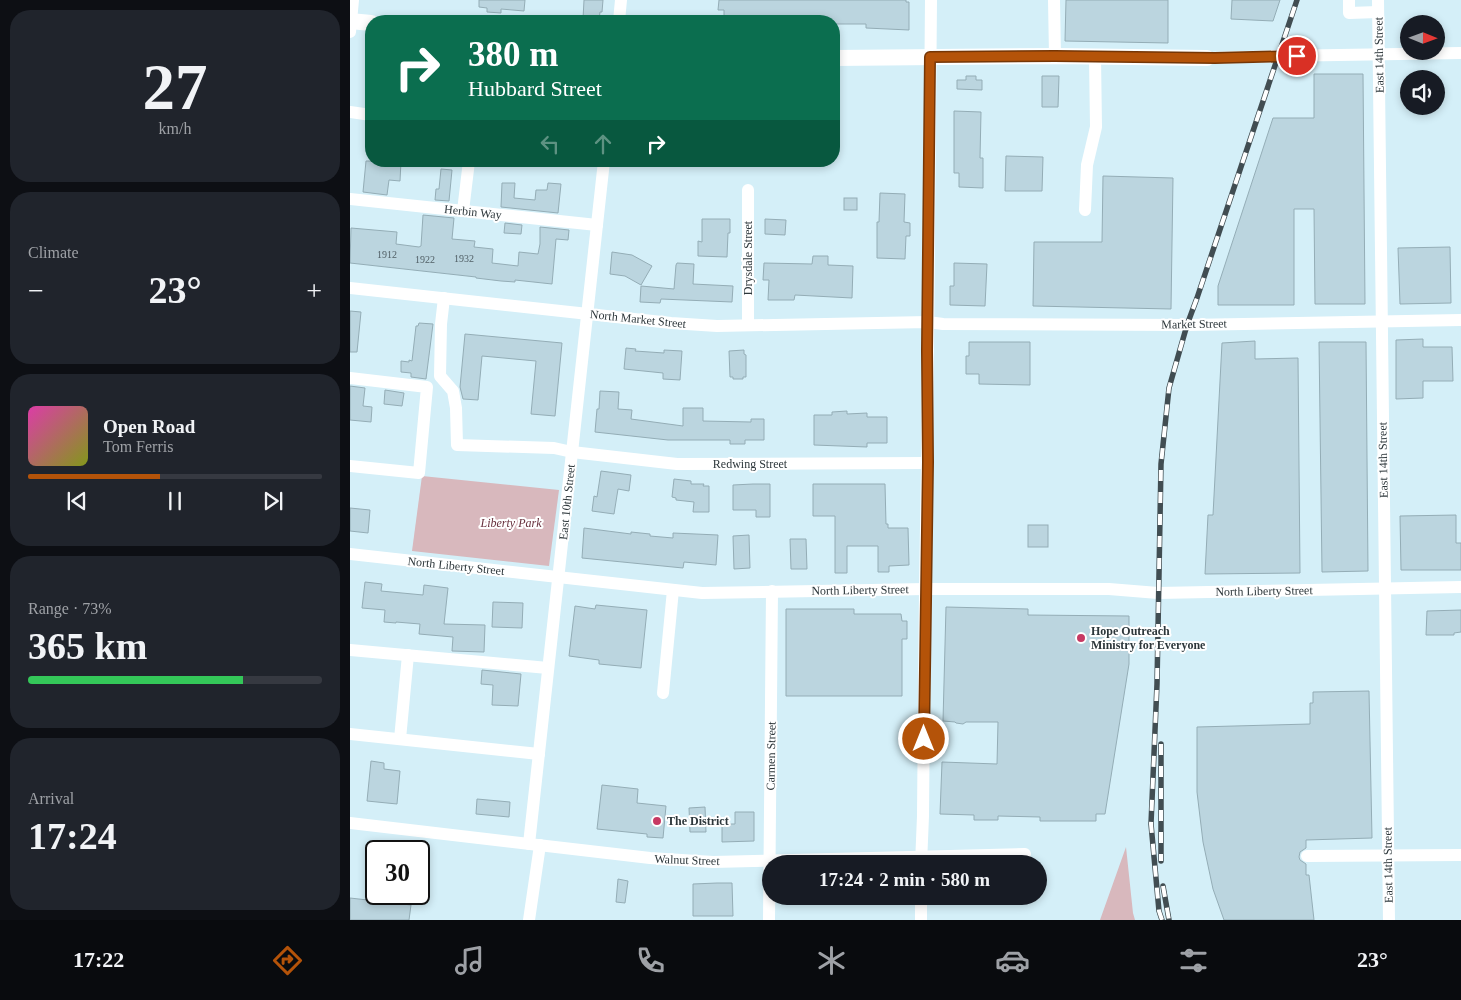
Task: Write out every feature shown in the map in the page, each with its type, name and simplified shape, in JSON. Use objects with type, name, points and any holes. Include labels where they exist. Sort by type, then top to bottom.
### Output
[{"type":"main road","points":[[350,25],[365,24]]},
{"type":"main road","points":[[840,58],[1055,56],[1207,58]]},
{"type":"street","points":[[350,25],[354,0]]},
{"type":"street","points":[[620,15],[621,0]]},
{"type":"street","points":[[921,855],[928,462],[930,0]]},
{"type":"street","points":[[1054,0],[1055,56]]},
{"type":"street","points":[[1349,0],[1349,13],[1378,6]]},
{"type":"street","name":"East 14th Street","points":[[1378,6],[1389,920]]},
{"type":"street","points":[[1207,58],[1461,53]]},
{"type":"street","points":[[1085,210],[1087,165],[1096,126],[1095,57]]},
{"type":"street","points":[[350,112],[365,114]]},
{"type":"street","points":[[463,211],[468,167]]},
{"type":"street","name":"East 10th Street","points":[[529,920],[539,754],[603,167]]},
{"type":"street","name":"Drysdale Street","points":[[748,190],[748,325]]},
{"type":"street","name":"Herbin Way","points":[[350,199],[597,225]]},
{"type":"street","name":"North Market Street","points":[[350,288],[670,323],[717,326],[928,322]]},
{"type":"street","name":"Redwing Street","points":[[444,298],[441,324],[440,376],[453,391],[456,408],[457,445],[554,448],[572,452],[676,464],[928,462]]},
{"type":"street","name":"Market Street","points":[[928,322],[944,324],[1187,325],[1461,320]]},
{"type":"street","points":[[350,378],[427,387],[419,473],[350,466]]},
{"type":"street","name":"North Liberty Street","points":[[350,554],[558,578],[716,593],[925,589],[1109,589],[1158,593],[1461,587]]},
{"type":"street","points":[[663,693],[673,590]]},
{"type":"street","name":"Carmen Street","points":[[769,855],[772,591]]},
{"type":"street","points":[[350,650],[548,668]]},
{"type":"street","points":[[400,739],[408,655]]},
{"type":"street","points":[[350,734],[539,754]]},
{"type":"street","name":"Walnut Street","points":[[350,823],[658,859],[712,862],[762,860]]},
{"type":"street","name":"Walnut Street","points":[[1008,855],[1025,854]]},
{"type":"street","points":[[1307,856],[1461,855]]},
{"type":"street","name":"Carmen Street","points":[[769,905],[769,920]]},
{"type":"street","points":[[921,905],[921,920]]},
{"type":"green space","name":"Liberty Park","points":[[422,476],[559,490],[549,566],[412,551]]},
{"type":"green space","points":[[1126,847],[1135,920],[1100,920]]},
{"type":"building","points":[[479,0],[525,0],[524,11],[501,9],[501,13],[487,12],[487,8],[479,7]]},
{"type":"building","points":[[584,0],[603,0],[602,12],[600,12],[600,15],[583,15]]},
{"type":"building","points":[[719,0],[906,0],[906,2],[909,2],[909,30],[866,28],[866,24],[840,24],[840,15],[724,15],[724,10],[718,10]]},
{"type":"building","points":[[1066,0],[1168,0],[1168,43],[1065,41]]},
{"type":"building","points":[[1232,0],[1280,0],[1273,21],[1231,19]]},
{"type":"building","points":[[1314,74],[1363,74],[1365,304],[1315,304],[1314,209],[1294,209],[1294,305],[1218,305],[1218,286],[1273,118],[1314,118]]},
{"type":"building","points":[[966,76],[976,76],[976,80],[982,80],[982,90],[957,89],[957,80],[966,80]]},
{"type":"building","points":[[1042,76],[1059,76],[1058,107],[1042,107]]},
{"type":"building","points":[[954,111],[981,112],[980,158],[983,158],[983,188],[959,187],[959,173],[954,173]]},
{"type":"building","points":[[1006,156],[1043,157],[1042,191],[1005,191]]},
{"type":"building","points":[[365,167],[401,167],[400,181],[389,180],[387,195],[363,192]]},
{"type":"building","points":[[441,169],[452,170],[449,201],[435,200],[436,189],[439,189]]},
{"type":"building","points":[[1103,176],[1173,178],[1171,309],[1033,306],[1034,242],[1102,242]]},
{"type":"building","points":[[502,183],[515,183],[514,198],[535,200],[536,190],[547,190],[548,183],[561,184],[558,213],[501,207]]},
{"type":"building","points":[[880,193],[905,194],[904,222],[910,223],[910,236],[906,236],[905,259],[877,258],[877,222],[879,222]]},
{"type":"building","points":[[844,198],[857,198],[857,210],[844,210]]},
{"type":"building","points":[[423,215],[454,218],[452,239],[475,241],[474,247],[493,249],[492,263],[518,266],[519,252],[538,254],[540,227],[569,230],[568,240],[556,239],[552,284],[515,280],[515,282],[501,281],[350,263],[351,228],[397,232],[396,244],[419,247],[421,246]]},
{"type":"building","points":[[702,219],[730,219],[727,257],[698,256],[698,241],[702,242]]},
{"type":"building","points":[[765,219],[786,220],[785,235],[765,234]]},
{"type":"building","points":[[505,223],[522,225],[521,234],[504,233]]},
{"type":"building","points":[[1450,247],[1451,303],[1400,304],[1398,248]]},
{"type":"building","points":[[612,252],[632,255],[652,266],[641,285],[625,276],[610,274]]},
{"type":"building","points":[[813,256],[828,256],[828,265],[853,266],[852,298],[795,295],[794,300],[768,300],[769,280],[763,280],[764,263],[812,264]]},
{"type":"building","points":[[677,263],[694,264],[693,284],[733,286],[732,302],[661,299],[660,303],[640,302],[641,286],[674,289]]},
{"type":"building","points":[[954,263],[987,264],[985,306],[950,305],[950,286],[954,286]]},
{"type":"building","points":[[350,311],[361,312],[357,352],[350,352]]},
{"type":"building","points":[[419,323],[433,324],[426,379],[411,377],[411,373],[401,372],[401,361],[412,361],[416,326]]},
{"type":"building","points":[[465,334],[562,343],[555,416],[531,414],[536,361],[482,356],[478,400],[463,399],[460,387]]},
{"type":"building","points":[[1423,339],[1423,347],[1452,347],[1453,381],[1423,381],[1423,398],[1396,399],[1396,340]]},
{"type":"building","points":[[1255,341],[1255,359],[1298,358],[1300,573],[1205,574],[1208,515],[1213,515],[1222,343]]},
{"type":"building","points":[[969,342],[1030,342],[1030,385],[979,384],[979,374],[966,374],[966,356],[969,356]]},
{"type":"building","points":[[1319,342],[1366,342],[1368,571],[1322,572]]},
{"type":"building","points":[[626,348],[636,349],[635,351],[664,353],[664,350],[682,351],[680,380],[663,379],[663,373],[624,369]]},
{"type":"building","points":[[744,350],[746,355],[746,377],[743,377],[743,379],[733,379],[733,377],[730,377],[729,351]]},
{"type":"building","points":[[350,386],[365,388],[363,406],[372,407],[371,422],[350,420]]},
{"type":"building","points":[[385,390],[404,393],[402,406],[384,404]]},
{"type":"building","points":[[600,391],[619,392],[618,409],[632,410],[631,419],[683,426],[683,408],[703,408],[703,421],[751,422],[751,419],[764,419],[764,440],[745,440],[745,444],[730,444],[730,440],[668,440],[595,432]]},
{"type":"building","points":[[847,411],[847,414],[867,413],[867,417],[887,417],[887,443],[867,443],[867,447],[814,445],[814,415],[832,415],[832,412]]},
{"type":"building","points":[[601,471],[631,475],[629,491],[618,489],[614,514],[592,511],[594,496],[597,497]]},
{"type":"building","points":[[674,479],[691,481],[691,484],[709,486],[709,512],[693,512],[694,502],[676,500],[676,498],[672,497]]},
{"type":"building","points":[[770,484],[770,517],[756,517],[756,510],[733,510],[733,485]]},
{"type":"building","points":[[813,484],[885,484],[886,524],[888,524],[888,528],[908,528],[909,565],[889,566],[889,572],[878,572],[878,546],[847,546],[847,573],[835,573],[835,516],[813,516]]},
{"type":"building","points":[[350,508],[370,510],[368,533],[350,531]]},
{"type":"building","points":[[1456,515],[1456,543],[1461,543],[1461,570],[1401,570],[1400,516]]},
{"type":"building","points":[[1028,525],[1048,525],[1048,547],[1028,547]]},
{"type":"building","points":[[584,528],[673,538],[673,533],[718,535],[716,565],[684,562],[683,568],[582,558]]},
{"type":"building","points":[[749,535],[750,568],[734,569],[733,536]]},
{"type":"building","points":[[790,539],[806,539],[807,569],[791,569]]},
{"type":"building","points":[[365,582],[382,584],[381,591],[423,595],[424,585],[448,588],[444,624],[485,625],[484,652],[452,651],[453,637],[419,634],[420,624],[384,622],[385,610],[362,608]]},
{"type":"building","points":[[493,602],[523,603],[522,628],[492,627]]},
{"type":"building","points":[[596,605],[647,610],[641,668],[599,664],[599,660],[569,656],[575,606],[595,609]]},
{"type":"building","points":[[946,607],[1028,609],[1028,615],[1129,616],[1129,664],[1105,814],[1096,814],[1096,821],[1040,821],[1040,817],[998,816],[998,820],[974,820],[974,815],[940,814],[942,762],[997,764],[998,722],[966,722],[963,724],[943,721]]},
{"type":"building","points":[[786,609],[854,609],[854,614],[901,614],[902,621],[907,621],[907,639],[902,639],[902,696],[786,696]]},
{"type":"building","points":[[1461,610],[1461,632],[1454,633],[1454,635],[1426,635],[1427,611]]},
{"type":"building","points":[[482,670],[521,674],[518,706],[492,705],[493,685],[481,684]]},
{"type":"building","points":[[1369,691],[1372,838],[1306,840],[1306,848],[1300,852],[1299,857],[1306,864],[1306,875],[1309,875],[1314,920],[1224,920],[1213,889],[1203,842],[1197,792],[1197,727],[1310,724],[1310,703],[1313,703],[1313,692]]},
{"type":"building","points":[[371,761],[384,763],[384,769],[400,771],[397,804],[367,801]]},
{"type":"building","points":[[602,785],[638,789],[637,803],[666,806],[663,838],[647,837],[647,834],[597,829]]},
{"type":"building","points":[[477,799],[510,802],[509,817],[476,814]]},
{"type":"building","points":[[705,807],[706,832],[690,832],[689,808]]},
{"type":"building","points":[[735,812],[754,812],[754,841],[722,842],[722,824],[735,824]]},
{"type":"building","points":[[618,879],[628,881],[625,903],[616,902]]},
{"type":"building","points":[[732,883],[733,916],[693,916],[693,884]]},
{"type":"building","points":[[350,898],[365,900],[365,905],[411,905],[409,920],[350,920]]},
{"type":"railway","points":[[1162,920],[1159,911],[1151,824],[1157,684],[1161,464],[1169,388],[1187,325],[1297,0]]},
{"type":"railway","points":[[1161,744],[1161,861]]},
{"type":"railway","points":[[1163,886],[1169,920]]},
{"type":"place","name":"Hope Outreach Ministry for Everyone","points":[[1081,638]]},
{"type":"place","name":"The District","points":[[657,821]]},
{"type":"route","points":[[924,739],[928,462],[927,351],[930,57],[1215,58],[1297,56]]}]
